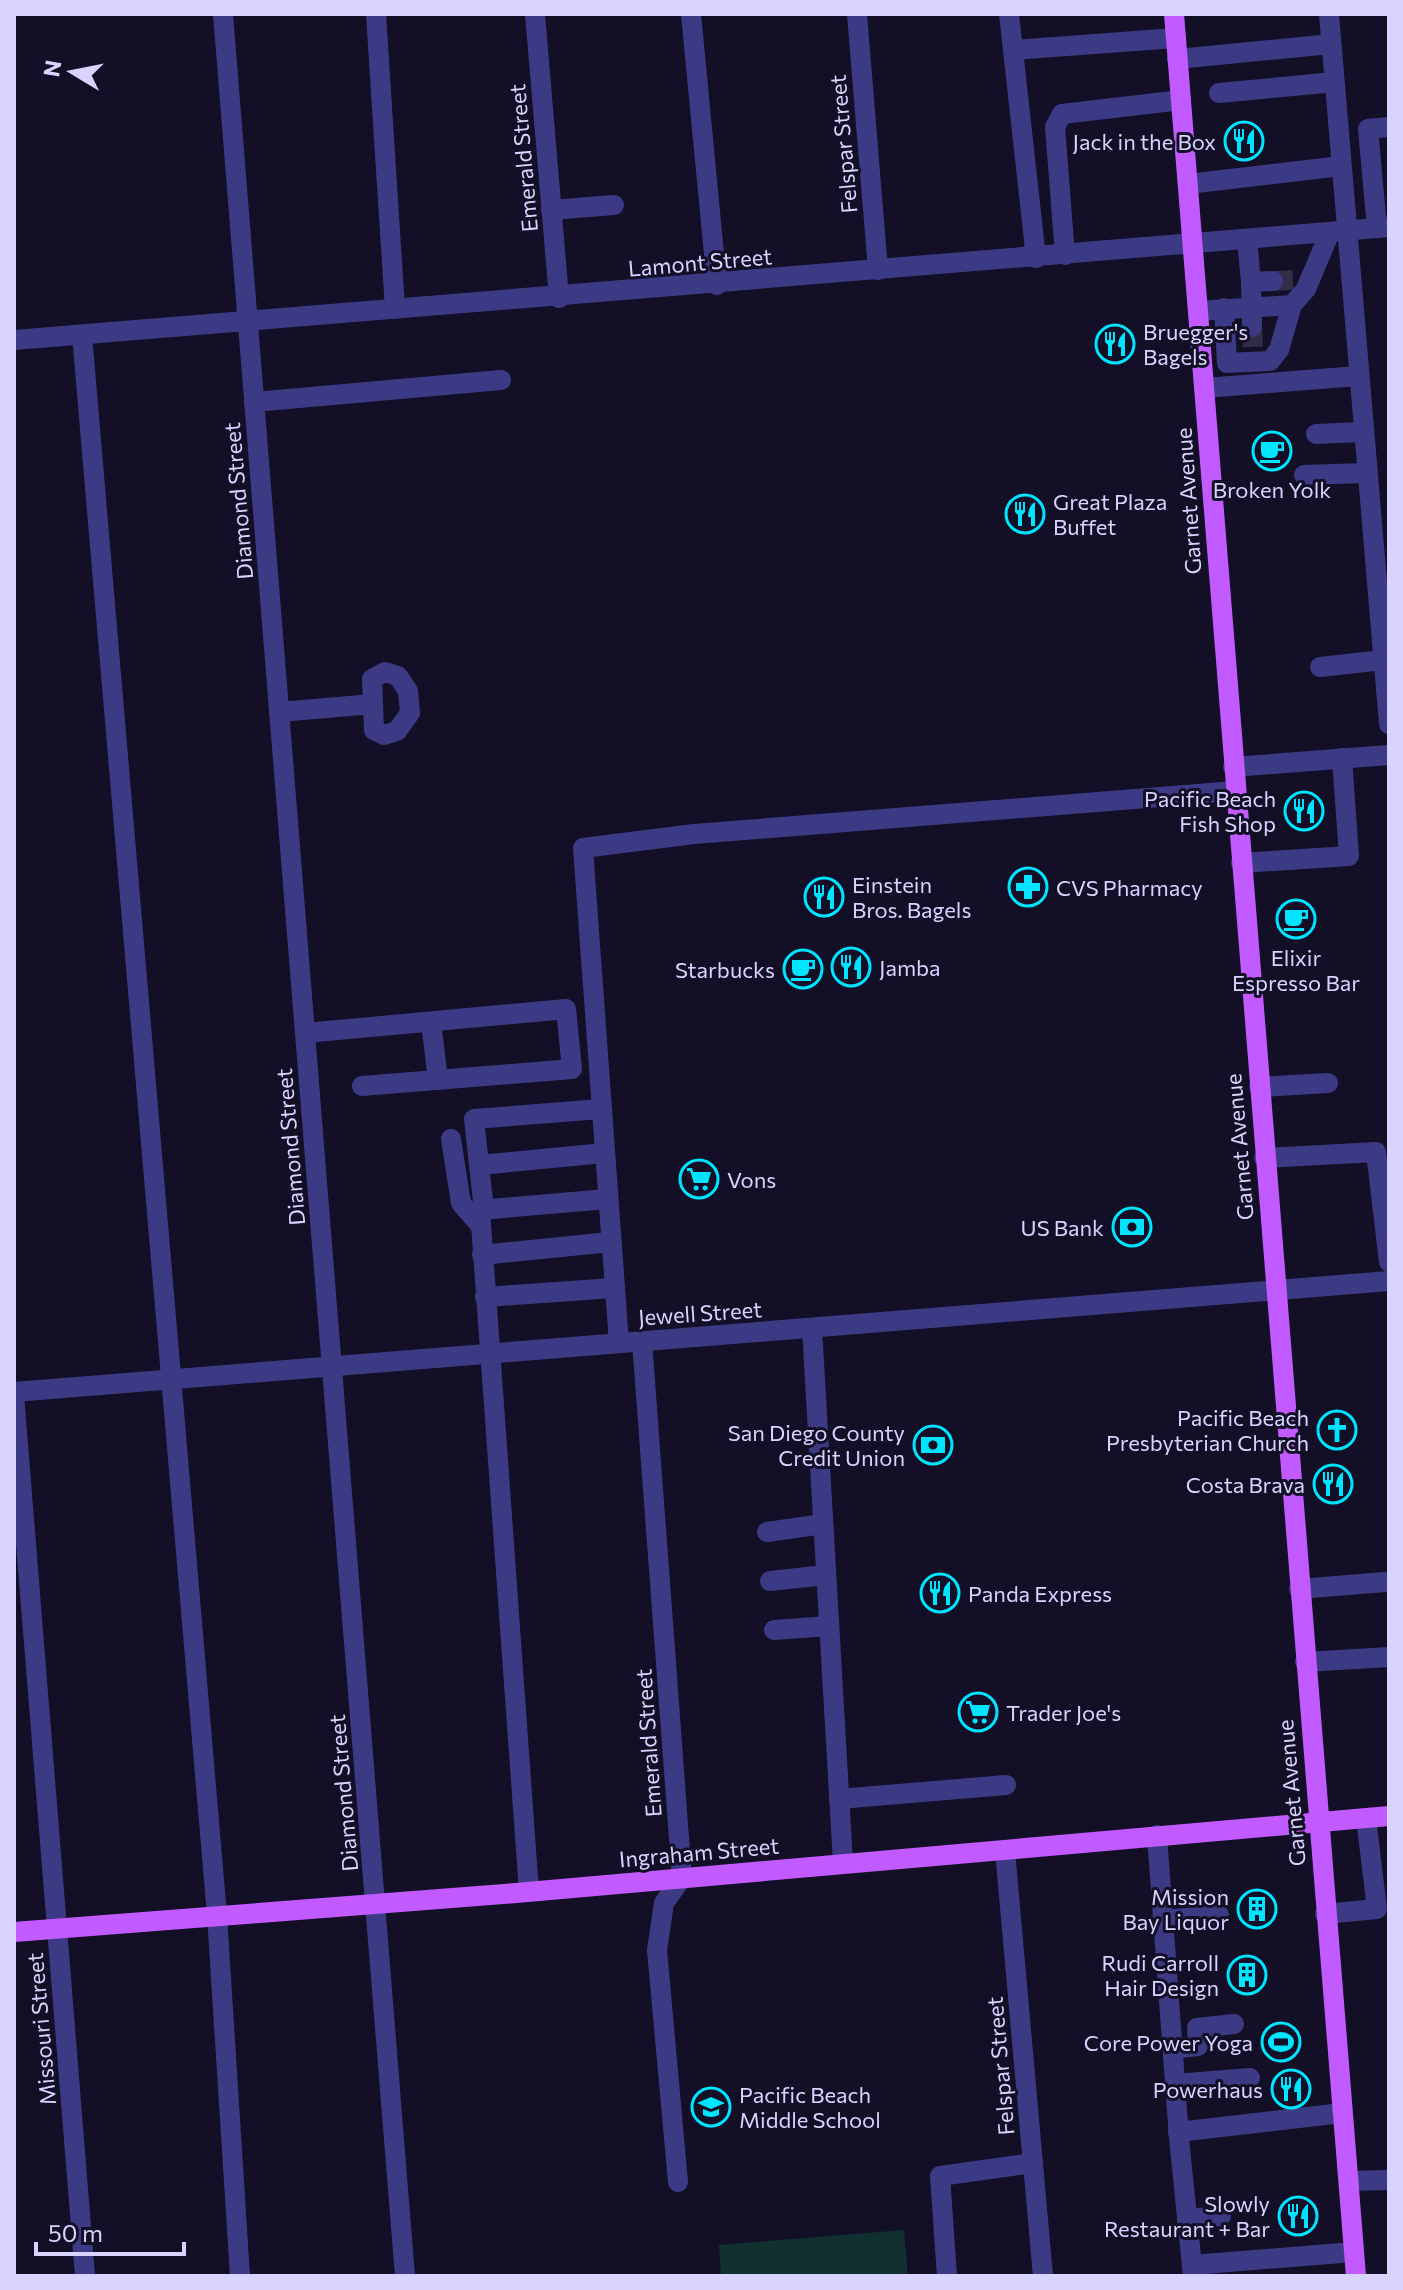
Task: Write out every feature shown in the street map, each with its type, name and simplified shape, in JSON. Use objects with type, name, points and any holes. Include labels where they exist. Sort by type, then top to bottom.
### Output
[{"type":"main road","name":"Garnet Avenue","points":[[1174,14],[1317,1822],[1356,2276]]},
{"type":"main road","name":"Ingraham Street","points":[[14,1932],[529,1892],[1389,1816]]},
{"type":"street","name":"Diamond Street","points":[[223,14],[405,2276]]},
{"type":"street","points":[[376,14],[395,309]]},
{"type":"street","name":"Emerald Street","points":[[535,14],[559,298]]},
{"type":"street","points":[[691,14],[717,285]]},
{"type":"street","name":"Felspar Street","points":[[857,14],[878,270]]},
{"type":"street","points":[[1009,14],[1036,258]]},
{"type":"street","points":[[1329,14],[1341,166],[1338,231],[1358,376],[1389,724]]},
{"type":"street","points":[[1013,50],[1331,44]]},
{"type":"street","points":[[1219,93],[1334,82]]},
{"type":"street","points":[[1065,255],[1055,127],[1062,114],[1181,100]]},
{"type":"street","points":[[1383,228],[1368,129],[1389,127]]},
{"type":"street","points":[[1188,184],[1341,166]]},
{"type":"street","points":[[551,210],[614,205]]},
{"type":"street","name":"Lamont Street","points":[[14,340],[559,298],[1383,228]]},
{"type":"street","points":[[1224,308],[1253,346],[1270,361],[1279,350],[1292,305],[1292,280],[1338,231]]},
{"type":"street","points":[[1247,239],[1253,346]]},
{"type":"street","points":[[1251,282],[1292,280]]},
{"type":"street","points":[[1204,388],[1253,346],[1292,305]]},
{"type":"street","points":[[1198,311],[1224,308]]},
{"type":"street","points":[[1224,308],[1227,363]]},
{"type":"street","points":[[82,335],[217,1915],[240,2276]]},
{"type":"street","points":[[1202,365],[1227,363],[1253,346],[1358,376]]},
{"type":"street","points":[[254,402],[501,380]]},
{"type":"street","points":[[1316,434],[1362,432]]},
{"type":"street","points":[[1304,475],[1365,473]]},
{"type":"street","points":[[1320,667],[1383,660]]},
{"type":"street","points":[[279,712],[373,704]]},
{"type":"street","points":[[1233,767],[1389,755]]},
{"type":"street","points":[[1241,863],[1349,856],[1342,758]]},
{"type":"street","points":[[619,1343],[583,848],[694,834],[1235,791]]},
{"type":"street","points":[[305,1033],[566,1009],[572,1069],[362,1086]]},
{"type":"street","points":[[431,1022],[438,1080]]},
{"type":"street","points":[[1259,1087],[1328,1083]]},
{"type":"street","points":[[529,1892],[488,1353],[480,1165],[474,1119],[601,1109]]},
{"type":"street","points":[[451,1139],[461,1203],[481,1215],[607,1199]]},
{"type":"street","points":[[1264,1158],[1376,1152],[1389,1262]]},
{"type":"street","points":[[480,1165],[604,1153]]},
{"type":"street","points":[[482,1255],[610,1242]]},
{"type":"street","name":"Jewell Street","points":[[14,1393],[1389,1281]]},
{"type":"street","points":[[485,1297],[614,1288]]},
{"type":"street","points":[[812,1328],[843,1863]]},
{"type":"street","name":"Emerald Street","points":[[642,1341],[682,1878]]},
{"type":"street","name":"Missouri Street","points":[[14,1393],[85,2276]]},
{"type":"street","points":[[767,1532],[823,1524]]},
{"type":"street","points":[[770,1581],[826,1575]]},
{"type":"street","points":[[1299,1589],[1385,1582]]},
{"type":"street","points":[[774,1630],[829,1626]]},
{"type":"street","points":[[1305,1662],[1389,1657]]},
{"type":"street","points":[[839,1799],[1006,1785]]},
{"type":"street","points":[[1325,1914],[1377,1909],[1381,1872],[1366,1818]]},
{"type":"street","points":[[1157,1835],[1178,2132],[1193,2270],[1354,2252]]},
{"type":"street","name":"Felspar Street","points":[[1005,1851],[1043,2276]]},
{"type":"street","points":[[678,2182],[657,1950],[664,1903],[682,1878]]},
{"type":"street","points":[[1163,1920],[1219,1915]]},
{"type":"street","points":[[1172,2049],[1198,2046],[1197,2028],[1234,2024]]},
{"type":"street","points":[[1175,2084],[1250,2078]]},
{"type":"street","points":[[1178,2132],[1342,2113]]},
{"type":"street","points":[[947,2276],[940,2176],[1033,2163]]},
{"type":"street","points":[[1350,2181],[1389,2180]]},
{"type":"street","points":[[1187,2219],[1221,2216]]},
{"type":"green space","points":[[904,2230],[908,2276],[721,2276],[719,2245]]},
{"type":"tunnel","points":[[1273,281],[1293,280]]},
{"type":"tunnel","points":[[1252,327],[1253,348]]},
{"type":"place","name":"Jack in the Box","points":[[1244,141]]},
{"type":"place","name":"Bruegger's Bagels","points":[[1115,344]]},
{"type":"place","name":"Broken Yolk","points":[[1272,451]]},
{"type":"place","name":"Great Plaza Buffet","points":[[1025,514]]},
{"type":"place","name":"Pacific Beach Fish Shop","points":[[1304,811]]},
{"type":"place","name":"CVS Pharmacy","points":[[1028,887]]},
{"type":"place","name":"Einstein Bros. Bagels","points":[[824,897]]},
{"type":"place","name":"Elixir Espresso Bar","points":[[1296,919]]},
{"type":"place","name":"Jamba","points":[[851,967]]},
{"type":"place","name":"Starbucks","points":[[803,969]]},
{"type":"place","name":"Vons","points":[[699,1179]]},
{"type":"place","name":"US Bank","points":[[1132,1227]]},
{"type":"place","name":"Pacific Beach Presbyterian Church","points":[[1337,1430]]},
{"type":"place","name":"San Diego County Credit Union","points":[[933,1445]]},
{"type":"place","name":"Costa Brava","points":[[1333,1484]]},
{"type":"place","name":"Panda Express","points":[[940,1593]]},
{"type":"place","name":"Trader Joe's","points":[[978,1712]]},
{"type":"place","name":"Mission Bay Liquor","points":[[1257,1909]]},
{"type":"place","name":"Rudi Carroll Hair Design","points":[[1247,1975]]},
{"type":"place","name":"Core Power Yoga","points":[[1281,2042]]},
{"type":"place","name":"Powerhaus","points":[[1291,2089]]},
{"type":"place","name":"Pacific Beach Middle School","points":[[711,2107]]},
{"type":"place","name":"Slowly Restaurant + Bar","points":[[1298,2216]]}]
